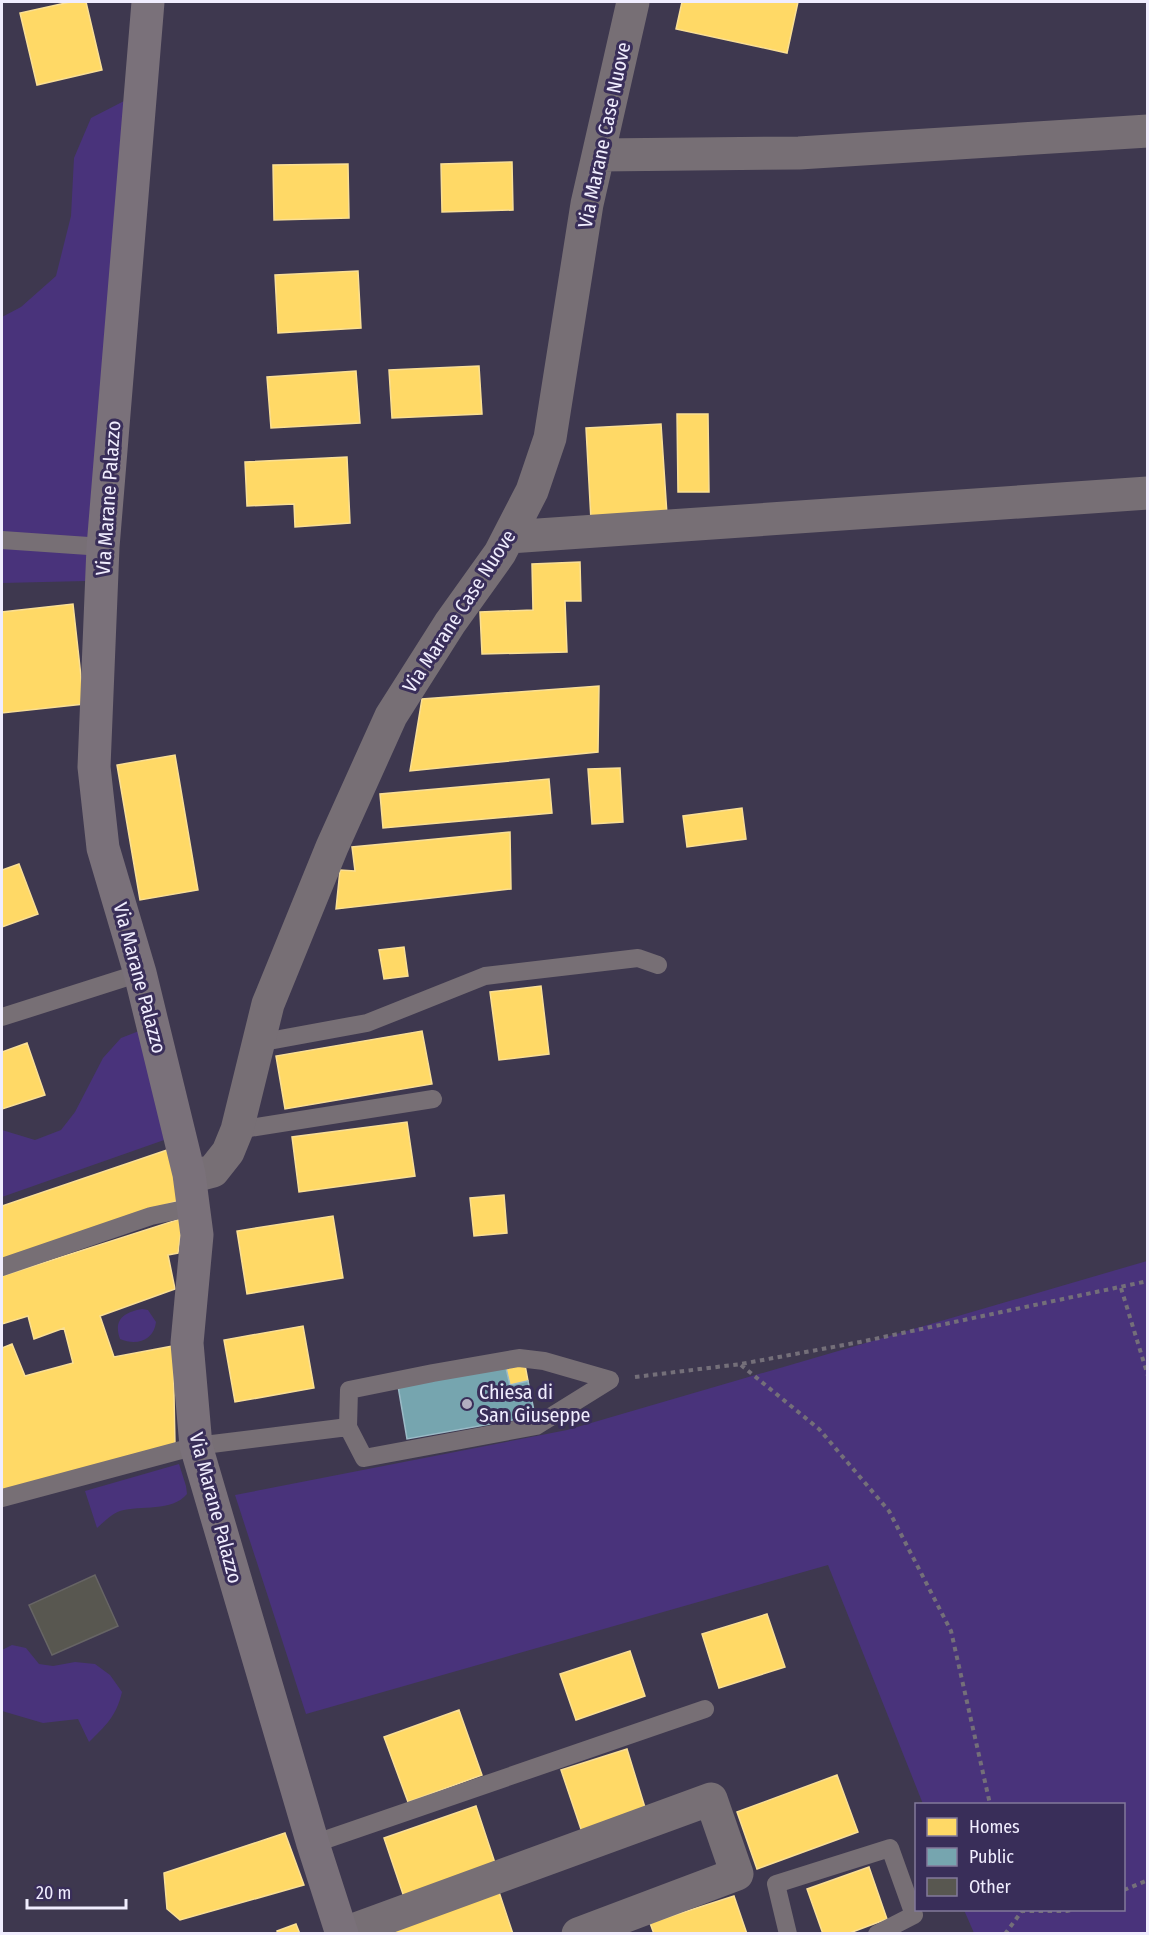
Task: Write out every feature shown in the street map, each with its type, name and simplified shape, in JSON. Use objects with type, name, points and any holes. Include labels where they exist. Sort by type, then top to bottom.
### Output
[{"type":"main road","name":"Via Marane Palazzo","points":[[148,2],[103,547],[94,767],[103,848],[141,973],[192,1192],[197,1235],[187,1343],[196,1446],[313,1844],[342,1934]]},
{"type":"street","name":"Via Marane Case Nuove","points":[[192,1192],[228,1152],[237,1130],[268,1004],[332,846],[391,716],[450,623],[500,554],[532,491],[550,438],[587,204],[633,2]]},
{"type":"street","points":[[599,155],[800,153],[1148,131]]},
{"type":"street","points":[[509,537],[1148,493]]},
{"type":"street","points":[[342,1934],[711,1798],[737,1874],[578,1934]]},
{"type":"lane","points":[[2,540],[103,547]]},
{"type":"lane","points":[[258,1043],[367,1023],[485,976],[638,958],[658,965]]},
{"type":"lane","points":[[2,1017],[141,973]]},
{"type":"lane","points":[[237,1130],[433,1099]]},
{"type":"lane","points":[[2,1267],[151,1216],[192,1192]]},
{"type":"lane","points":[[519,1358],[544,1361],[610,1380],[536,1426],[364,1458],[348,1427],[349,1390],[433,1373],[519,1358]]},
{"type":"lane","points":[[2,1498],[196,1446],[348,1427]]},
{"type":"lane","points":[[313,1844],[705,1709]]},
{"type":"lane","points":[[788,1934],[776,1884],[890,1848],[914,1915],[877,1934]]},
{"type":"path","points":[[610,1380],[741,1364],[860,1342],[1148,1281]]},
{"type":"path","points":[[1121,1288],[1148,1376]]},
{"type":"path","points":[[741,1364],[819,1429],[889,1511],[951,1631],[990,1803]]},
{"type":"path","points":[[1125,1890],[1148,1880]]},
{"type":"path","points":[[1005,1934],[1021,1911]]},
{"type":"shaded area","points":[[126,100],[86,581],[2,583],[2,317],[21,307],[56,276],[71,216],[74,158],[91,118]]},
{"type":"shaded area","points":[[139,1031],[167,1139],[2,1197],[2,1130],[35,1140],[61,1130],[75,1112],[103,1058],[121,1038]]},
{"type":"shaded area","points":[[1147,1261],[1147,1933],[974,1933],[964,1911],[1125,1911],[1125,1803],[923,1803],[828,1565],[306,1714],[235,1495],[567,1430]]},
{"type":"shaded area","points":[[148,1310],[156,1322],[152,1334],[138,1342],[120,1339],[119,1322],[130,1312]]},
{"type":"shaded area","points":[[179,1464],[187,1494],[181,1500],[165,1506],[120,1511],[97,1528],[85,1491]]},
{"type":"shaded area","points":[[12,1645],[26,1648],[39,1664],[53,1666],[75,1662],[95,1664],[110,1675],[122,1692],[120,1701],[110,1720],[89,1742],[78,1719],[43,1723],[2,1711],[2,1650]]},
{"type":"building: Homes","points":[[70,2],[86,2],[102,70],[37,85],[20,13]]},
{"type":"building: Homes","points":[[682,2],[798,2],[787,53],[676,29]]},
{"type":"building: Homes","points":[[512,162],[513,210],[442,212],[441,164]]},
{"type":"building: Homes","points":[[348,164],[349,218],[274,220],[273,165]]},
{"type":"building: Homes","points":[[358,271],[361,328],[278,333],[275,275]]},
{"type":"building: Homes","points":[[479,366],[482,414],[392,418],[389,370]]},
{"type":"building: Homes","points":[[356,371],[360,423],[271,428],[267,377]]},
{"type":"building: Homes","points":[[677,414],[708,414],[709,492],[678,492]]},
{"type":"building: Homes","points":[[661,424],[667,515],[591,520],[586,428]]},
{"type":"building: Homes","points":[[347,457],[350,523],[295,527],[294,504],[247,506],[245,462]]},
{"type":"building: Homes","points":[[580,562],[581,601],[565,601],[567,652],[482,654],[480,612],[533,610],[532,564]]},
{"type":"building: Homes","points":[[73,604],[84,704],[2,713],[2,612]]},
{"type":"building: Homes","points":[[599,686],[598,752],[410,771],[422,699]]},
{"type":"building: Homes","points":[[175,755],[198,890],[140,900],[117,765]]},
{"type":"building: Homes","points":[[620,768],[623,822],[592,824],[588,769]]},
{"type":"building: Homes","points":[[549,779],[552,813],[383,828],[380,794]]},
{"type":"building: Homes","points":[[742,808],[746,839],[687,847],[683,816]]},
{"type":"building: Homes","points":[[510,832],[511,889],[336,909],[340,870],[355,871],[352,847]]},
{"type":"building: Homes","points":[[19,864],[38,914],[2,927],[2,870]]},
{"type":"building: Homes","points":[[404,947],[408,976],[384,979],[379,950]]},
{"type":"building: Homes","points":[[541,986],[549,1054],[499,1060],[490,992]]},
{"type":"building: Homes","points":[[422,1031],[432,1084],[285,1109],[276,1056]]},
{"type":"building: Homes","points":[[27,1043],[45,1095],[2,1109],[2,1052]]},
{"type":"building: Homes","points":[[407,1122],[415,1176],[299,1192],[292,1137]]},
{"type":"building: Homes","points":[[170,1149],[186,1198],[2,1260],[2,1206]]},
{"type":"building: Homes","points":[[504,1195],[507,1233],[474,1236],[470,1198]]},
{"type":"building: Homes","points":[[333,1216],[343,1278],[247,1294],[237,1231]]},
{"type":"building: Homes","points":[[183,1218],[178,1253],[168,1255],[175,1289],[100,1316],[114,1357],[173,1346],[175,1445],[3,1491],[2,1348],[12,1344],[25,1376],[73,1363],[64,1328],[34,1339],[28,1316],[2,1324],[2,1276]]},
{"type":"building: Homes","points":[[303,1326],[314,1388],[235,1402],[224,1340]]},
{"type":"building: Homes","points":[[525,1365],[528,1381],[510,1385],[506,1368]]},
{"type":"building: Homes","points":[[767,1614],[785,1667],[719,1688],[702,1634]]},
{"type":"building: Homes","points":[[630,1651],[645,1696],[576,1720],[560,1674]]},
{"type":"building: Homes","points":[[459,1710],[482,1775],[408,1802],[384,1737]]},
{"type":"building: Homes","points":[[627,1749],[647,1814],[583,1835],[561,1770]]},
{"type":"building: Homes","points":[[837,1775],[858,1832],[757,1869],[737,1812]]},
{"type":"building: Homes","points":[[476,1806],[497,1869],[405,1900],[384,1838]]},
{"type":"building: Homes","points":[[285,1833],[304,1885],[180,1920],[167,1909],[164,1873]]},
{"type":"building: Homes","points":[[869,1867],[887,1919],[847,1934],[823,1934],[807,1889]]},
{"type":"building: Homes","points":[[497,1886],[513,1934],[370,1934]]},
{"type":"building: Homes","points":[[734,1896],[747,1934],[654,1934],[650,1923]]},
{"type":"building: Homes","points":[[296,1924],[300,1934],[278,1934],[277,1931]]},
{"type":"building: Public","name":"Chiesa di San Giuseppe","points":[[506,1368],[510,1385],[528,1381],[535,1416],[407,1439],[398,1386]]},
{"type":"building: Other","points":[[95,1575],[118,1626],[52,1655],[29,1605]]},
{"type":"place","name":"Chiesa di San Giuseppe","points":[[467,1404]]}]
